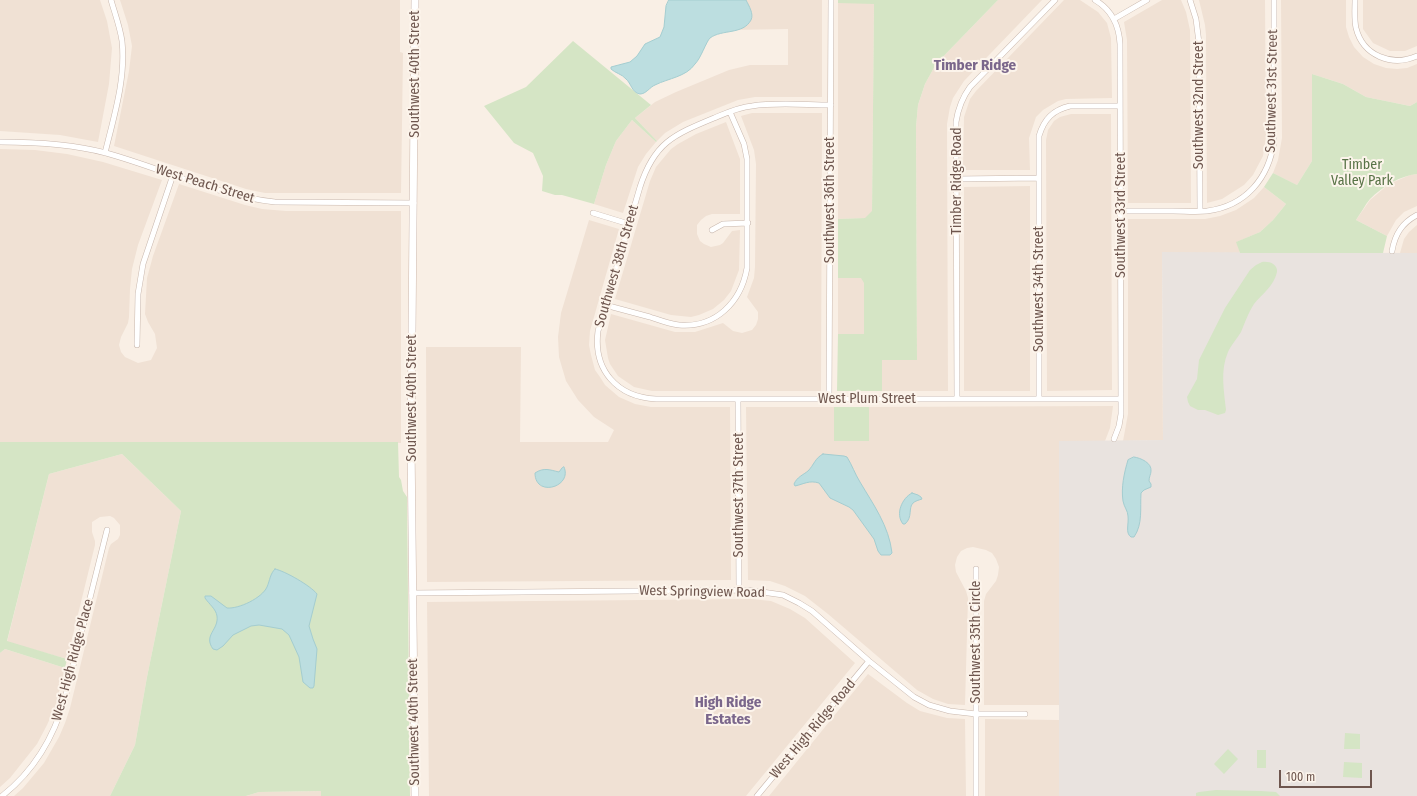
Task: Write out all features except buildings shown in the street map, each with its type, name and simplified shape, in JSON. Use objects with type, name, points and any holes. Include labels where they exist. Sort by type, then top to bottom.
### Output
[{"type":"main road","name":"Southwest 40th Street","points":[[415,0],[412,443],[412,593],[415,796]]},
{"type":"street","points":[[105,153],[120,87],[122,61],[122,40],[119,23],[111,0]]},
{"type":"street","name":"Southwest 36th Street","points":[[829,400],[831,0]]},
{"type":"street","name":"Timber Ridge Road","points":[[957,399],[956,122],[959,107],[970,87],[1055,0]]},
{"type":"street","name":"Southwest 33rd Street","points":[[1095,0],[1106,9],[1114,19],[1119,35],[1121,399],[1119,426],[1114,439]]},
{"type":"street","points":[[1114,19],[1147,0]]},
{"type":"street","name":"Southwest 32nd Street","points":[[1190,0],[1196,19],[1199,43],[1200,211]]},
{"type":"street","name":"Southwest 31st Street","points":[[1200,211],[1218,209],[1229,205],[1246,195],[1260,180],[1270,160],[1274,141],[1274,0]]},
{"type":"street","points":[[1355,0],[1355,18],[1358,35],[1373,54],[1382,58],[1396,61],[1410,59],[1417,56]]},
{"type":"street","name":"Southwest 38th Street","points":[[617,386],[606,373],[598,352],[598,331],[629,224],[646,170],[652,158],[662,147],[682,132],[742,107],[759,105],[831,105]]},
{"type":"street","name":"Southwest 34th Street","points":[[1039,399],[1038,178],[1039,136],[1041,128],[1049,116],[1062,108],[1070,106],[1120,106]]},
{"type":"street","points":[[605,305],[670,323],[685,325],[705,322],[718,315],[729,307],[740,293],[746,275],[748,261],[747,159],[744,144],[730,112]]},
{"type":"street","name":"West Peach Street","points":[[0,142],[54,144],[105,153],[238,195],[260,200],[275,202],[414,203]]},
{"type":"street","points":[[137,345],[140,279],[143,264],[173,175]]},
{"type":"street","points":[[956,179],[1038,178]]},
{"type":"street","points":[[1121,211],[1200,211]]},
{"type":"street","points":[[593,213],[629,224]]},
{"type":"street","points":[[1392,251],[1399,229],[1406,221],[1417,215]]},
{"type":"street","points":[[712,230],[723,224],[748,223]]},
{"type":"street","name":"West Plum Street","points":[[617,386],[632,395],[647,399],[1121,399]]},
{"type":"street","name":"Southwest 37th Street","points":[[738,399],[739,590]]},
{"type":"street","name":"West High Ridge Place","points":[[2,796],[18,782],[39,758],[57,723],[65,698],[107,530]]},
{"type":"street","name":"Southwest 35th Circle","points":[[976,569],[976,796]]},
{"type":"street","name":"West Springview Road","points":[[412,593],[739,590],[773,592],[790,598],[812,611],[869,661],[914,697],[925,703],[950,711],[976,714],[1025,714]]},
{"type":"street","name":"West High Ridge Road","points":[[757,796],[869,661]]},
{"type":"shaded area","points":[[0,0],[100,0],[107,21],[112,48],[109,84],[98,142],[60,135],[0,131]]},
{"type":"shaded area","points":[[120,0],[400,0],[400,52],[403,53],[401,193],[265,193],[246,189],[114,146],[129,71],[132,46],[128,25]]},
{"type":"shaded area","points":[[674,0],[822,0],[822,97],[755,97],[738,100],[683,122],[665,133],[657,141],[635,118],[655,102],[729,70],[750,65],[788,65],[788,29],[730,30]]},
{"type":"shaded area","points":[[998,0],[1042,0],[964,81],[953,98],[950,107],[947,124],[948,391],[882,391],[882,360],[917,360],[916,127],[918,105],[925,84],[936,64]]},
{"type":"shaded area","points":[[1064,0],[1080,0],[1098,12],[1107,23],[1111,38],[1112,98],[1066,99],[1058,101],[1043,110],[1036,117],[1029,138],[1030,170],[963,170],[964,117],[970,99]]},
{"type":"shaded area","points":[[1162,0],[1181,0],[1186,12],[1190,30],[1191,203],[1128,203],[1127,40],[1124,22]]},
{"type":"shaded area","points":[[1199,0],[1265,0],[1266,136],[1263,156],[1253,175],[1244,185],[1222,199],[1207,203],[1206,35]]},
{"type":"shaded area","points":[[1281,0],[1346,0],[1346,27],[1354,47],[1363,57],[1374,64],[1386,68],[1407,68],[1417,64],[1417,102],[1410,106],[1366,97],[1343,84],[1312,74],[1312,161],[1297,185],[1273,173],[1278,160],[1282,138]]},
{"type":"shaded area","points":[[1363,0],[1417,0],[1417,46],[1405,51],[1390,51],[1373,43],[1363,29]]},
{"type":"shaded area","points":[[838,3],[874,3],[872,218],[838,219]]},
{"type":"shaded area","points":[[752,113],[822,113],[821,391],[652,391],[634,387],[618,376],[608,358],[605,340],[611,314],[675,332],[695,332],[723,323],[733,331],[742,333],[752,330],[756,325],[758,312],[747,297],[754,278],[755,267],[756,164],[754,150],[741,116]]},
{"type":"shaded area","points":[[1071,114],[1111,114],[1112,390],[1047,391],[1046,140],[1048,130],[1054,121],[1060,117]]},
{"type":"shaded area","points":[[632,120],[656,142],[638,167],[623,213],[594,204],[606,165],[616,141]]},
{"type":"shaded area","points":[[726,122],[740,159],[740,214],[712,214],[706,216],[697,225],[697,234],[700,241],[711,247],[723,243],[732,231],[740,230],[739,270],[731,291],[724,300],[713,309],[691,317],[671,315],[615,299],[650,181],[656,167],[671,149],[678,144],[696,134]]},
{"type":"shaded area","points":[[0,149],[35,150],[67,154],[103,162],[162,180],[138,245],[132,269],[128,323],[119,345],[121,352],[125,357],[138,363],[151,360],[157,348],[155,334],[145,314],[147,278],[153,256],[179,184],[262,209],[286,211],[401,211],[401,443],[0,442]]},
{"type":"shaded area","points":[[1417,174],[1417,206],[1404,212],[1396,220],[1387,236],[1356,220],[1370,200],[1389,184],[1410,175]]},
{"type":"shaded area","points":[[1030,186],[1030,391],[964,391],[964,187]]},
{"type":"shaded area","points":[[1264,187],[1286,204],[1273,220],[1260,232],[1237,242],[1240,253],[1162,253],[1163,440],[1123,441],[1128,414],[1128,219],[1205,219],[1220,216],[1236,210],[1254,198]]},
{"type":"shaded area","points":[[589,220],[619,229],[590,331],[589,345],[595,370],[605,385],[619,397],[635,404],[651,407],[730,407],[731,580],[427,582],[426,347],[521,347],[520,442],[608,442],[614,430],[594,417],[578,400],[566,381],[559,357],[558,337],[561,313]]},
{"type":"shaded area","points":[[1417,225],[1417,253],[1400,253],[1404,239]]},
{"type":"shaded area","points":[[1162,252],[1417,253],[1417,796],[1059,796],[1059,441],[1163,440]]},
{"type":"shaded area","points":[[838,278],[864,278],[864,334],[838,334]]},
{"type":"shaded area","points":[[1113,406],[1110,428],[1105,441],[1059,441],[1059,705],[984,705],[984,601],[986,594],[996,581],[999,567],[992,553],[986,550],[973,547],[967,548],[961,551],[957,557],[955,565],[956,572],[968,598],[965,705],[948,704],[933,699],[917,690],[805,596],[785,586],[770,581],[748,580],[746,407],[834,407],[834,441],[869,441],[869,407]]},
{"type":"shaded area","points":[[122,454],[181,511],[147,677],[135,745],[110,796],[14,796],[23,788],[44,763],[65,723],[109,548],[120,535],[120,525],[110,516],[100,517],[92,522],[92,532],[95,545],[67,659],[7,642],[49,474]]},
{"type":"shaded area","name":"High Ridge Estates","points":[[751,599],[771,601],[790,609],[805,618],[855,663],[746,796],[429,796],[427,602]]},
{"type":"shaded area","points":[[5,649],[65,668],[56,705],[37,744],[10,778],[0,787],[0,653]]},
{"type":"shaded area","points":[[868,674],[920,711],[947,718],[965,719],[966,796],[769,796]]},
{"type":"shaded area","points":[[985,719],[1059,720],[1059,796],[985,796]]},
{"type":"shaded area","points":[[321,791],[321,796],[246,796],[259,792]]},
{"type":"green space","points":[[838,0],[998,0],[936,64],[925,84],[918,105],[916,127],[917,360],[882,360],[882,391],[837,391],[838,334],[864,334],[864,283],[861,278],[838,278],[838,219],[865,218],[872,211],[874,4],[838,3]]},
{"type":"green space","points":[[573,41],[651,105],[635,118],[657,141],[656,142],[632,120],[616,141],[606,165],[594,204],[542,191],[543,176],[533,153],[514,143],[484,106],[526,87]]},
{"type":"green space","name":"Timber Valley Park","points":[[1312,74],[1343,84],[1366,97],[1410,106],[1417,102],[1417,174],[1398,179],[1380,190],[1366,204],[1356,220],[1387,236],[1383,253],[1240,253],[1236,242],[1260,232],[1273,220],[1286,204],[1264,187],[1273,173],[1297,185],[1312,161]]},
{"type":"green space","points":[[1262,262],[1275,265],[1277,272],[1271,286],[1252,307],[1241,332],[1228,352],[1223,373],[1225,413],[1218,415],[1205,410],[1198,410],[1190,406],[1187,397],[1197,379],[1199,360],[1225,308],[1250,270]]},
{"type":"green space","points":[[834,407],[869,407],[869,441],[834,441]]},
{"type":"green space","points":[[0,442],[398,442],[399,477],[403,491],[407,497],[410,796],[321,796],[321,791],[259,792],[246,796],[110,796],[135,745],[147,677],[181,511],[122,454],[49,474],[7,641],[67,659],[65,668],[5,649],[0,653]]},
{"type":"green space","points":[[1345,733],[1360,734],[1360,749],[1344,749]]},
{"type":"green space","points":[[1228,749],[1238,759],[1224,774],[1214,764]]},
{"type":"green space","points":[[1257,750],[1266,750],[1266,768],[1257,768]]},
{"type":"green space","points":[[1344,762],[1362,763],[1362,778],[1343,777]]},
{"type":"green space","points":[[1216,790],[1276,792],[1280,796],[1196,796],[1196,793],[1199,792]]},
{"type":"water","points":[[669,0],[746,0],[751,10],[752,18],[743,28],[715,35],[710,38],[697,61],[687,72],[655,85],[644,93],[640,94],[635,92],[628,81],[611,69],[611,67],[630,62],[637,56],[645,44],[660,37],[664,27],[666,6]]},
{"type":"water","points":[[823,454],[847,457],[884,524],[892,553],[890,555],[881,555],[874,539],[853,510],[830,498],[819,483],[809,482],[795,486],[794,484],[800,476],[808,471]]},
{"type":"water","points":[[1134,457],[1140,458],[1150,466],[1151,471],[1149,481],[1151,487],[1141,493],[1139,527],[1134,537],[1131,537],[1128,533],[1128,514],[1122,496],[1122,491],[1128,460]]},
{"type":"water","points":[[564,467],[565,474],[563,480],[559,484],[553,487],[547,487],[541,485],[537,481],[535,473],[538,471],[547,470],[559,472]]},
{"type":"water","points":[[912,493],[918,495],[922,499],[913,503],[910,516],[905,524],[903,524],[900,516],[901,507],[908,495]]},
{"type":"water","points":[[275,569],[298,579],[317,594],[309,626],[317,649],[313,688],[310,688],[303,682],[299,657],[289,635],[282,629],[259,625],[251,626],[233,635],[217,650],[213,649],[210,644],[210,636],[216,625],[217,616],[205,596],[211,596],[227,608],[244,605],[255,599],[264,591]]},
{"type":"district","name":"Timber Ridge","points":[[975,66]]},
{"type":"district","name":"High Ridge Estates","points":[[728,712]]}]
